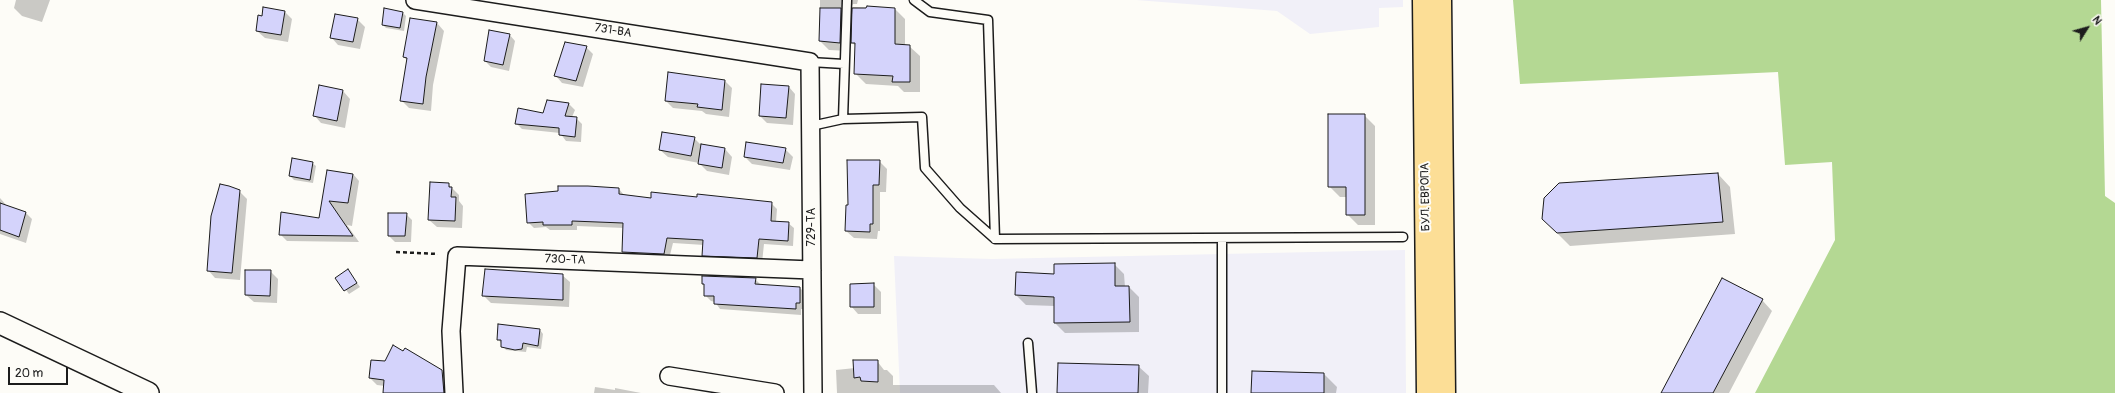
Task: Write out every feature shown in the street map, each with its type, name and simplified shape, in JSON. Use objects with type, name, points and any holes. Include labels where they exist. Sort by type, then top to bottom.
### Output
[{"type":"main road","name":"БУЛ. ЕВРОПА","points":[[1424,0],[1428,393]]},
{"type":"main road","name":"БУЛ. ЕВРОПА","points":[[1440,0],[1444,393]]},
{"type":"street","name":"731-ВА","points":[[415,0],[810,62]]},
{"type":"street","name":"729-ТА","points":[[810,62],[813,393]]},
{"type":"street","name":"730-ТА","points":[[457,256],[812,270]]},
{"type":"street","points":[[454,393],[451,331],[457,256]]},
{"type":"street","points":[[0,323],[148,393]]},
{"type":"street","points":[[669,376],[774,393]]},
{"type":"lane","points":[[843,119],[847,0]]},
{"type":"lane","points":[[914,0],[930,12],[988,20],[995,239]]},
{"type":"lane","points":[[810,62],[844,64]]},
{"type":"lane","points":[[811,126],[843,119],[922,117],[925,168],[960,208],[995,239],[1403,237]]},
{"type":"lane","points":[[1222,238],[1222,393]]},
{"type":"lane","points":[[1028,343],[1032,393]]},
{"type":"path","points":[[396,252],[457,256]]},
{"type":"shaded area","points":[[1136,0],[1403,0],[1403,7],[1379,8],[1379,27],[1310,34],[1277,11]]},
{"type":"shaded area","points":[[1405,250],[1406,393],[900,393],[894,256],[992,259]]},
{"type":"green space","points":[[1513,0],[2101,0],[2105,196],[2115,203],[2115,393],[1755,393],[1835,240],[1832,162],[1785,165],[1778,72],[1520,84]]},
{"type":"building","points":[[867,6],[895,8],[895,44],[910,45],[910,82],[892,82],[893,76],[854,74],[855,43],[851,43],[852,8],[866,8]]},
{"type":"building","points":[[263,7],[285,11],[281,35],[256,31],[258,15],[262,16]]},
{"type":"building","points":[[384,8],[403,12],[400,28],[382,25]]},
{"type":"building","points":[[820,8],[841,8],[840,43],[819,41]]},
{"type":"building","points":[[335,14],[358,18],[353,42],[330,38]]},
{"type":"building","points":[[410,18],[437,22],[426,77],[423,104],[400,101],[407,58],[403,57]]},
{"type":"building","points":[[489,30],[510,34],[503,65],[484,61]]},
{"type":"building","points":[[565,42],[587,46],[576,81],[554,76]]},
{"type":"building","points":[[668,72],[725,80],[722,110],[697,107],[698,104],[665,101]]},
{"type":"building","points":[[761,84],[789,86],[786,118],[759,116]]},
{"type":"building","points":[[319,85],[343,90],[337,121],[313,116]]},
{"type":"building","points":[[547,100],[569,103],[565,116],[577,117],[575,137],[559,135],[559,128],[515,124],[518,108],[543,113]]},
{"type":"building","points":[[1328,114],[1365,114],[1365,215],[1346,215],[1346,187],[1328,187]]},
{"type":"building","points":[[662,132],[695,137],[691,156],[659,150]]},
{"type":"building","points":[[746,142],[786,148],[783,163],[744,157]]},
{"type":"building","points":[[701,144],[725,148],[722,168],[698,164]]},
{"type":"building","points":[[292,158],[313,162],[310,180],[289,176]]},
{"type":"building","points":[[847,160],[880,160],[879,185],[873,185],[873,224],[870,224],[870,232],[845,231],[846,205],[848,205]]},
{"type":"building","points":[[327,170],[353,174],[348,203],[329,201],[353,236],[279,235],[281,212],[319,218]]},
{"type":"building","points":[[1718,173],[1723,222],[1557,233],[1542,219],[1544,198],[1559,183]]},
{"type":"building","points":[[430,182],[449,183],[449,187],[452,187],[451,197],[456,197],[455,221],[428,220]]},
{"type":"building","points":[[220,184],[240,190],[232,273],[207,271],[211,216]]},
{"type":"building","points":[[558,186],[619,188],[619,194],[651,198],[651,192],[697,197],[697,194],[772,202],[771,221],[789,222],[788,241],[759,239],[757,258],[702,256],[703,240],[667,238],[664,254],[622,252],[623,223],[572,221],[572,225],[543,225],[543,222],[527,223],[525,194],[558,191]]},
{"type":"building","points":[[0,203],[26,212],[19,237],[0,230]]},
{"type":"building","points":[[388,213],[407,213],[405,236],[388,236]]},
{"type":"building","points":[[1115,263],[1115,286],[1129,286],[1130,322],[1054,323],[1054,297],[1015,295],[1016,272],[1054,274],[1054,264]]},
{"type":"building","points":[[348,269],[357,283],[344,291],[335,278]]},
{"type":"building","points":[[485,269],[563,274],[563,300],[482,296]]},
{"type":"building","points":[[245,270],[271,270],[270,296],[245,295]]},
{"type":"building","points":[[702,276],[756,278],[755,284],[800,287],[800,303],[796,303],[796,309],[714,304],[714,296],[704,296]]},
{"type":"building","points":[[1722,278],[1763,299],[1713,393],[1661,393]]},
{"type":"building","points":[[874,283],[874,307],[850,307],[850,284]]},
{"type":"building","points":[[498,324],[540,329],[538,346],[523,343],[522,349],[515,350],[501,347],[501,340],[497,340]]},
{"type":"building","points":[[393,345],[403,351],[405,348],[442,370],[444,393],[383,393],[384,380],[369,378],[371,360],[385,361]]},
{"type":"building","points":[[853,360],[878,360],[878,382],[861,381],[860,377],[854,378]]},
{"type":"building","points":[[1058,363],[1139,365],[1138,393],[1057,393]]},
{"type":"building","points":[[1252,371],[1324,373],[1324,393],[1251,393]]}]
